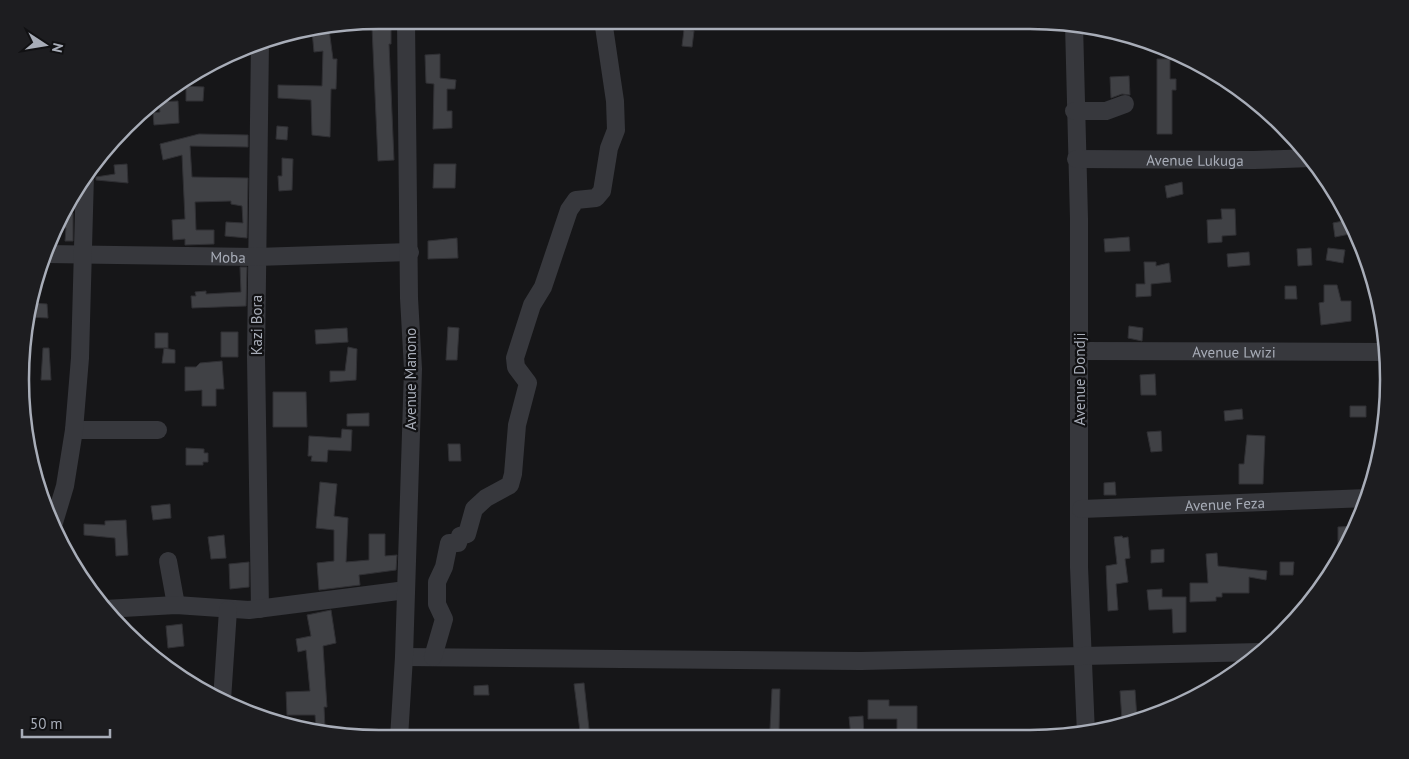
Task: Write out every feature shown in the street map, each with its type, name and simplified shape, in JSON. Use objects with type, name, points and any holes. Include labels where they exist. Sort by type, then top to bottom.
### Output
[{"type":"street","name":"Avenue Manono","points":[[399,730],[404,657],[412,370],[406,29]]},
{"type":"street","points":[[433,657],[444,619],[437,604],[437,582],[444,567],[449,543],[458,543],[460,536],[466,534],[474,509],[486,498],[510,485],[513,474],[517,425],[528,383],[516,367],[515,358],[532,305],[543,287],[549,264],[569,210],[576,200],[596,198],[602,190],[609,148],[616,130],[604,29]]},
{"type":"street","name":"Avenue Dondji","points":[[1074,32],[1080,351],[1078,416],[1081,509],[1080,603],[1086,726]]},
{"type":"street","name":"Kazi Bora","points":[[260,50],[256,257],[260,609]]},
{"type":"street","points":[[1074,111],[1106,111],[1125,104]]},
{"type":"street","name":"Avenue Lukuga","points":[[1076,159],[1254,160],[1302,158]]},
{"type":"street","points":[[56,516],[65,486],[74,430],[80,358],[85,190]]},
{"type":"street","name":"Moba","points":[[52,254],[256,257],[410,252]]},
{"type":"street","name":"Avenue Lwizi","points":[[1080,351],[1379,352]]},
{"type":"street","points":[[74,430],[158,430]]},
{"type":"street","name":"Avenue Feza","points":[[1081,509],[1360,498]]},
{"type":"street","points":[[168,560],[176,606]]},
{"type":"street","points":[[114,609],[176,606],[228,610],[260,609],[406,590]]},
{"type":"street","points":[[222,693],[228,610]]},
{"type":"street","points":[[404,657],[861,661],[1250,652]]},
{"type":"building","points":[[372,29],[391,29],[391,44],[389,44],[394,160],[378,161]]},
{"type":"building","points":[[684,30],[694,31],[692,47],[682,46]]},
{"type":"building","points":[[329,33],[333,59],[337,59],[336,89],[331,89],[330,137],[312,135],[311,100],[278,98],[278,85],[322,86],[323,51],[314,52],[312,35]]},
{"type":"building","points":[[440,54],[440,78],[456,80],[455,89],[447,89],[447,111],[452,111],[452,128],[433,129],[434,84],[426,83],[425,55]]},
{"type":"building","points":[[1157,59],[1170,59],[1170,79],[1176,79],[1176,90],[1172,90],[1172,134],[1157,134]]},
{"type":"building","points":[[1129,76],[1130,95],[1122,94],[1111,98],[1110,77]]},
{"type":"building","points":[[186,87],[204,87],[203,101],[186,101]]},
{"type":"building","points":[[178,101],[179,123],[154,125],[153,113],[160,112],[159,106],[165,102]]},
{"type":"building","points":[[277,126],[288,127],[287,140],[276,139]]},
{"type":"building","points":[[199,134],[248,135],[248,147],[190,146],[192,177],[248,178],[247,238],[225,236],[226,222],[243,223],[242,206],[231,204],[231,201],[195,202],[196,230],[214,230],[214,244],[185,245],[185,239],[173,240],[172,220],[185,219],[182,155],[163,160],[160,144]]},
{"type":"building","points":[[282,158],[293,159],[292,190],[279,191],[278,176],[282,176]]},
{"type":"building","points":[[127,164],[128,183],[96,180],[96,177],[115,174],[114,165]]},
{"type":"building","points":[[434,164],[456,164],[455,188],[433,188]]},
{"type":"building","points":[[1182,182],[1183,194],[1167,198],[1165,186]]},
{"type":"building","points":[[1221,209],[1235,209],[1236,235],[1222,236],[1222,242],[1208,243],[1207,220],[1222,219]]},
{"type":"building","points":[[71,213],[73,213],[73,241],[65,241],[66,228],[63,228]]},
{"type":"building","points":[[1342,221],[1349,234],[1335,237],[1333,223]]},
{"type":"building","points":[[1129,237],[1130,251],[1105,252],[1104,239]]},
{"type":"building","points":[[457,238],[458,258],[428,259],[428,241]]},
{"type":"building","points":[[1311,248],[1312,265],[1298,266],[1297,249]]},
{"type":"building","points":[[1328,248],[1345,250],[1343,263],[1326,260]]},
{"type":"building","points":[[1249,252],[1250,265],[1228,267],[1227,254]]},
{"type":"building","points":[[1144,262],[1156,262],[1156,266],[1169,263],[1171,282],[1151,284],[1151,296],[1136,297],[1136,284],[1145,284]]},
{"type":"building","points":[[240,267],[247,267],[246,306],[192,308],[191,296],[196,296],[195,292],[206,291],[206,294],[241,292]]},
{"type":"building","points":[[1324,285],[1337,285],[1341,301],[1351,301],[1351,321],[1321,325],[1319,303],[1324,302]]},
{"type":"building","points":[[1285,286],[1296,286],[1297,299],[1285,299]]},
{"type":"building","points":[[37,303],[47,304],[48,318],[34,317]]},
{"type":"building","points":[[1129,326],[1143,328],[1142,341],[1128,338]]},
{"type":"building","points":[[448,327],[459,328],[457,360],[446,360]]},
{"type":"building","points":[[347,328],[348,342],[316,344],[315,330]]},
{"type":"building","points":[[221,332],[238,332],[238,357],[221,357]]},
{"type":"building","points":[[155,333],[168,333],[168,348],[155,348]]},
{"type":"building","points":[[348,347],[357,349],[356,380],[330,382],[330,371],[345,371]]},
{"type":"building","points":[[43,348],[49,348],[51,380],[41,380]]},
{"type":"building","points":[[164,348],[175,350],[175,363],[162,363]]},
{"type":"building","points":[[222,361],[224,389],[216,389],[216,406],[202,406],[202,390],[185,391],[185,367],[196,367],[200,363]]},
{"type":"building","points":[[1155,374],[1156,395],[1141,395],[1140,375]]},
{"type":"building","points":[[273,392],[306,392],[307,427],[273,427]]},
{"type":"building","points":[[1350,406],[1366,406],[1366,417],[1350,417]]},
{"type":"building","points":[[1242,409],[1243,419],[1225,421],[1224,411]]},
{"type":"building","points":[[369,413],[369,426],[347,426],[347,414]]},
{"type":"building","points":[[342,429],[352,430],[351,451],[328,450],[327,462],[311,461],[312,456],[308,456],[309,436],[341,438]]},
{"type":"building","points":[[1161,431],[1162,451],[1151,452],[1147,432]]},
{"type":"building","points":[[1247,435],[1265,436],[1263,484],[1239,484],[1239,464],[1244,464]]},
{"type":"building","points":[[448,444],[460,444],[461,461],[449,461]]},
{"type":"building","points":[[186,448],[204,449],[204,453],[208,453],[208,462],[203,462],[203,465],[186,465]]},
{"type":"building","points":[[320,482],[337,484],[334,516],[348,518],[346,562],[369,560],[369,534],[385,534],[385,556],[397,555],[396,570],[359,575],[360,585],[319,590],[317,563],[334,561],[334,530],[316,528]]},
{"type":"building","points":[[1115,482],[1116,495],[1104,495],[1104,483]]},
{"type":"building","points":[[170,504],[171,518],[153,520],[151,506]]},
{"type":"building","points":[[126,520],[128,555],[116,556],[115,538],[84,535],[84,524],[105,525],[105,521]]},
{"type":"building","points":[[1348,526],[1338,545],[1338,545],[1338,527]]},
{"type":"building","points":[[224,535],[226,558],[211,559],[208,537]]},
{"type":"building","points":[[1122,536],[1123,538],[1128,537],[1130,558],[1125,559],[1128,582],[1116,584],[1118,610],[1108,611],[1106,566],[1117,564],[1114,537]]},
{"type":"building","points":[[1164,549],[1164,562],[1151,563],[1151,550]]},
{"type":"building","points":[[1217,553],[1218,566],[1267,571],[1266,580],[1249,577],[1249,593],[1222,593],[1222,597],[1216,597],[1216,601],[1190,602],[1190,583],[1208,583],[1206,554]]},
{"type":"building","points":[[249,562],[249,587],[230,589],[229,564]]},
{"type":"building","points":[[1280,562],[1294,562],[1293,575],[1280,575]]},
{"type":"building","points":[[1162,589],[1162,597],[1186,597],[1186,632],[1173,633],[1172,609],[1149,610],[1147,590]]},
{"type":"building","points":[[331,610],[336,643],[323,646],[327,707],[324,707],[325,726],[316,725],[315,715],[287,715],[286,692],[310,691],[306,650],[298,652],[296,639],[311,636],[307,615]]},
{"type":"building","points":[[182,624],[184,646],[168,648],[166,626]]},
{"type":"building","points":[[584,683],[589,729],[580,730],[574,684]]},
{"type":"building","points":[[488,685],[489,695],[474,695],[474,686]]},
{"type":"building","points":[[772,689],[780,689],[779,730],[770,729]]},
{"type":"building","points":[[1135,690],[1137,713],[1122,718],[1120,691]]},
{"type":"building","points":[[868,700],[889,700],[889,706],[917,706],[917,730],[897,730],[897,719],[868,719]]},
{"type":"building","points":[[863,716],[864,730],[850,730],[849,717]]}]
